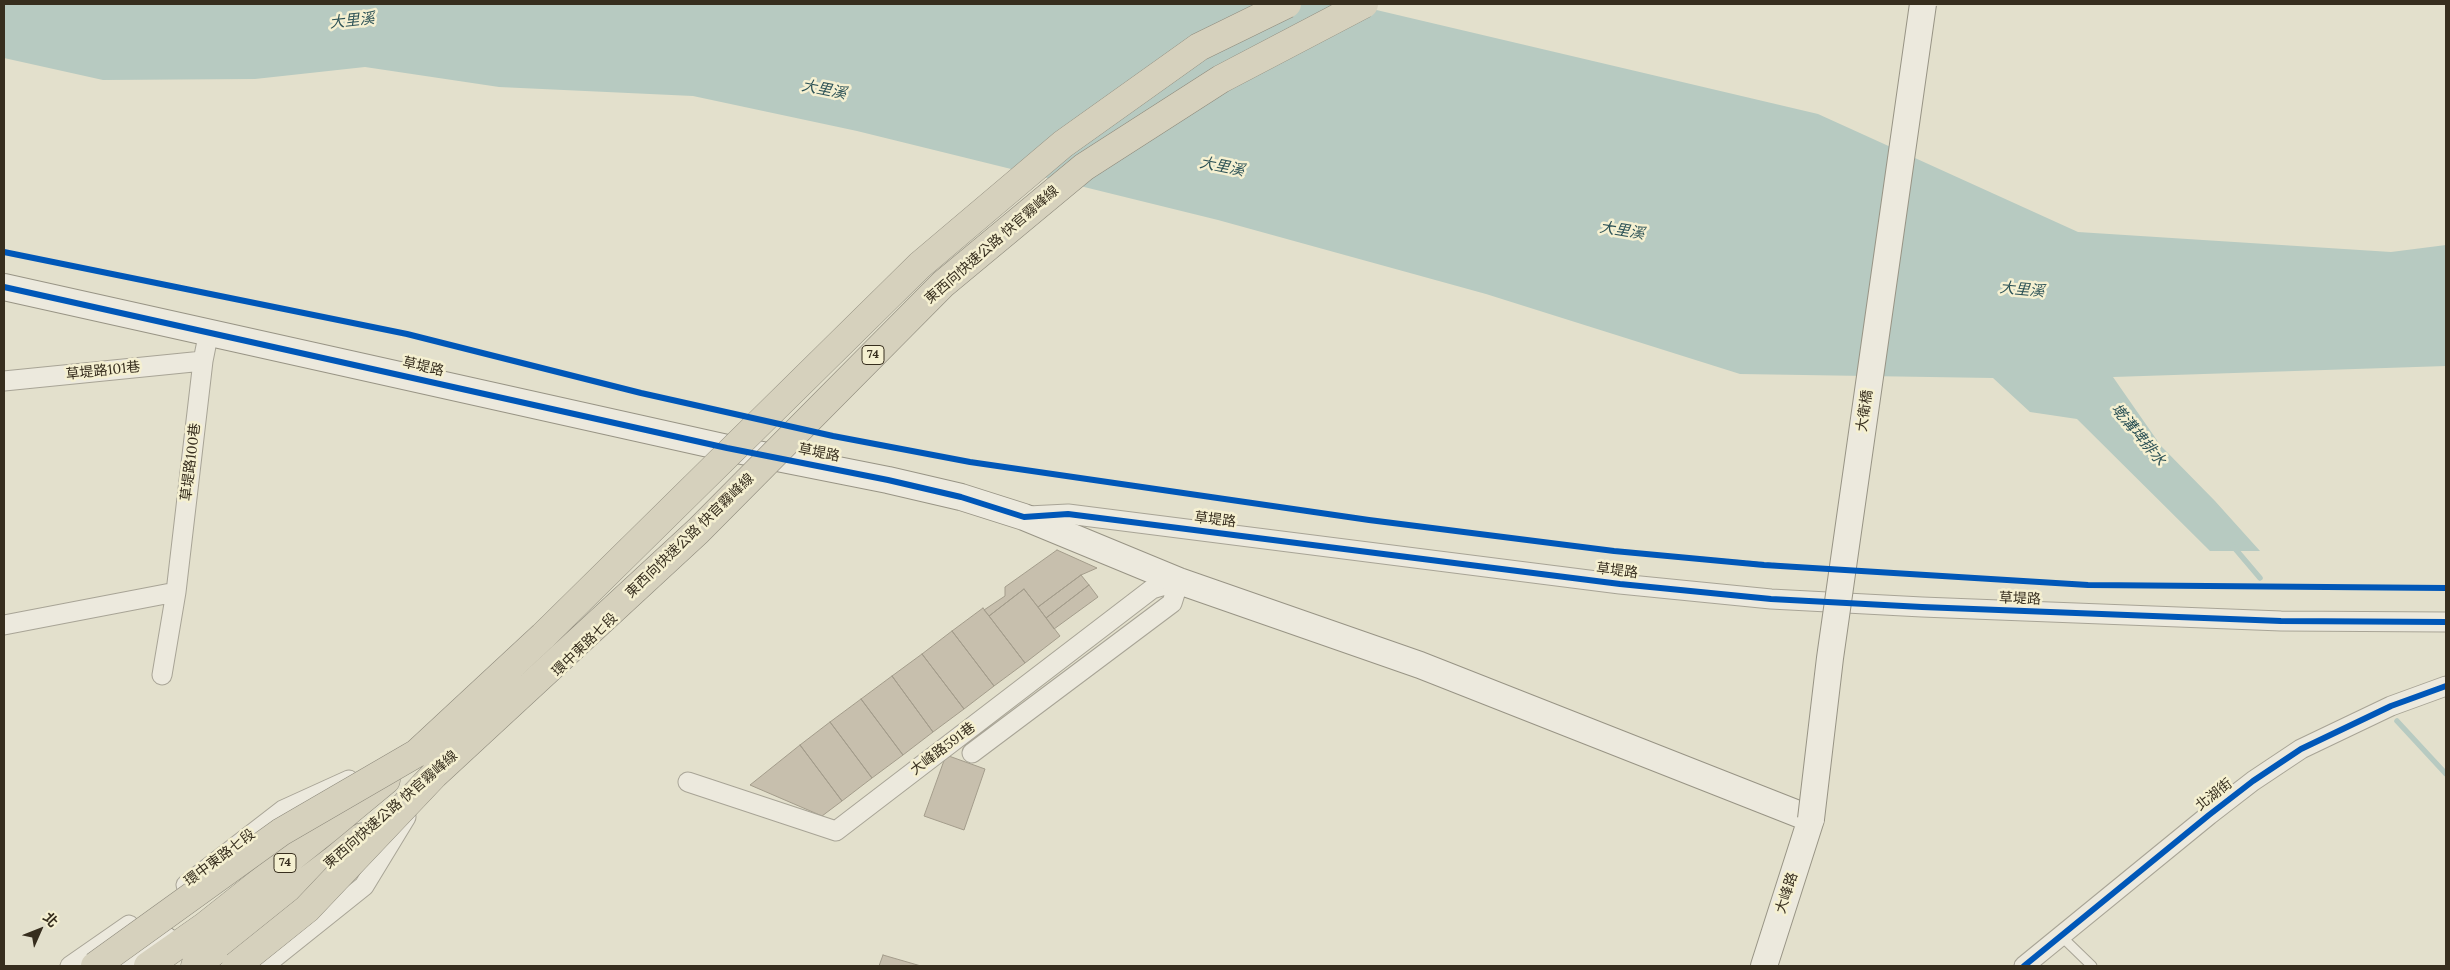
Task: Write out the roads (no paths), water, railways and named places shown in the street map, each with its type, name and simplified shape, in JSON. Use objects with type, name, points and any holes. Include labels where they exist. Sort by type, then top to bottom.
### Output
[{"type":"highway","name":"東西向快速公路 快官霧峰線","points":[[148,966],[205,926],[327,829],[417,753],[543,636],[920,265],[1062,144],[1199,47],[1287,4]]},
{"type":"highway","name":"東西向快速公路 快官霧峰線","points":[[195,966],[333,861],[434,775],[698,531],[943,284],[1084,167],[1220,79],[1364,4]]},
{"type":"highway","points":[[95,966],[281,832],[417,753]]},
{"type":"highway","points":[[236,966],[307,909],[434,775]]},
{"type":"street","name":"大衛橋","points":[[1811,819],[1836,612],[1923,4]]},
{"type":"street","name":"草堤路","points":[[4,287],[209,331],[727,448],[888,480],[961,497],[1024,517],[1178,581],[1420,665],[1811,819]]},
{"type":"street","name":"草堤路100巷","points":[[162,675],[176,592],[202,361],[209,331]]},
{"type":"street","name":"草堤路101巷","points":[[4,381],[202,361]]},
{"type":"street","name":"環中東路七段","points":[[70,966],[176,892],[283,810],[380,766],[412,747],[540,632],[727,448]]},
{"type":"street","name":"環中東路七段","points":[[214,966],[411,809],[568,662],[777,458]]},
{"type":"street","name":"草堤路","points":[[1024,517],[1068,514],[1620,584],[1770,599],[1932,608],[2281,621],[2446,622]]},
{"type":"street","points":[[972,753],[1172,603],[1178,581]]},
{"type":"street","name":"大峰路591巷","points":[[688,782],[836,831],[1152,589],[1178,581]]},
{"type":"street","points":[[4,625],[176,592]]},
{"type":"street","name":"北湖街","points":[[2024,966],[2209,814],[2253,781],[2301,749],[2391,706],[2446,686]]},
{"type":"street","name":"環中東路七段","points":[[128,966],[198,916],[380,766]]},
{"type":"street","name":"環中東路七段","points":[[264,966],[364,886],[411,809]]},
{"type":"street","name":"大峰路","points":[[1764,966],[1811,819]]},
{"type":"lane","points":[[2061,936],[2092,966]]},
{"type":"water","name":"大里溪","points":[[4,4],[1351,4],[1818,114],[2078,232],[2391,252],[2446,245],[2446,366],[2113,377],[2161,446],[2215,501],[2260,551],[2210,551],[2077,419],[2030,412],[1993,378],[1740,374],[1486,294],[1218,220],[857,131],[693,96],[499,87],[365,67],[255,79],[103,80],[4,58]]},
{"type":"waterway","name":"墘溝埤排水","points":[[2232,545],[2260,578]]},
{"type":"waterway","name":"墘溝埤排水","points":[[2397,721],[2446,774]]}]
